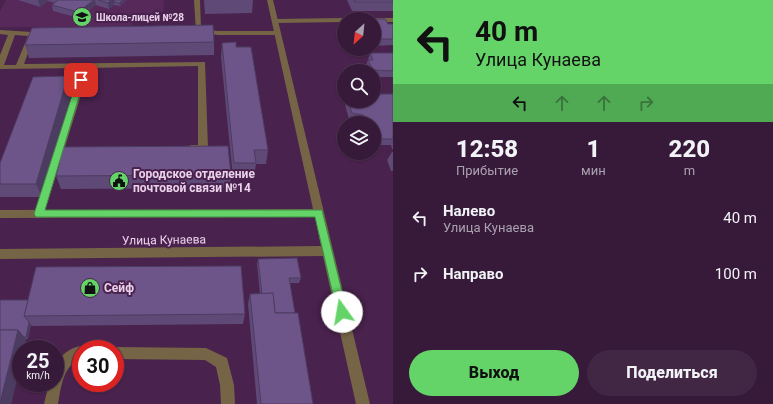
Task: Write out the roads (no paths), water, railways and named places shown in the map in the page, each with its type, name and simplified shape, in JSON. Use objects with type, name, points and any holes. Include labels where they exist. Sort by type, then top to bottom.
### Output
[{"type":"street","points":[[197,0],[198,30]]},
{"type":"street","points":[[270,0],[363,404]]},
{"type":"street","points":[[275,21],[337,20]]},
{"type":"street","points":[[381,20],[393,20]]},
{"type":"street","points":[[190,31],[198,30],[218,33],[278,33]]},
{"type":"street","points":[[0,32],[40,34]]},
{"type":"street","points":[[12,33],[0,66],[202,64],[203,148],[180,148]]},
{"type":"street","points":[[19,67],[32,34]]},
{"type":"street","points":[[39,214],[77,95],[84,66]]},
{"type":"street","points":[[58,154],[81,152]]},
{"type":"street","points":[[0,214],[319,213]]},
{"type":"street","name":"Улица Кунаева","points":[[0,254],[328,251]]},
{"type":"street","points":[[124,353],[206,354],[222,364],[228,385],[228,404]]},
{"type":"street","points":[[51,404],[57,376],[64,362],[72,356]]},
{"type":"place","name":"Школа-лицей №28","points":[[82,17]]},
{"type":"place","name":"Городское отделение почтовой связи №14","points":[[119,181]]},
{"type":"place","name":"Сейф","points":[[90,288]]}]
